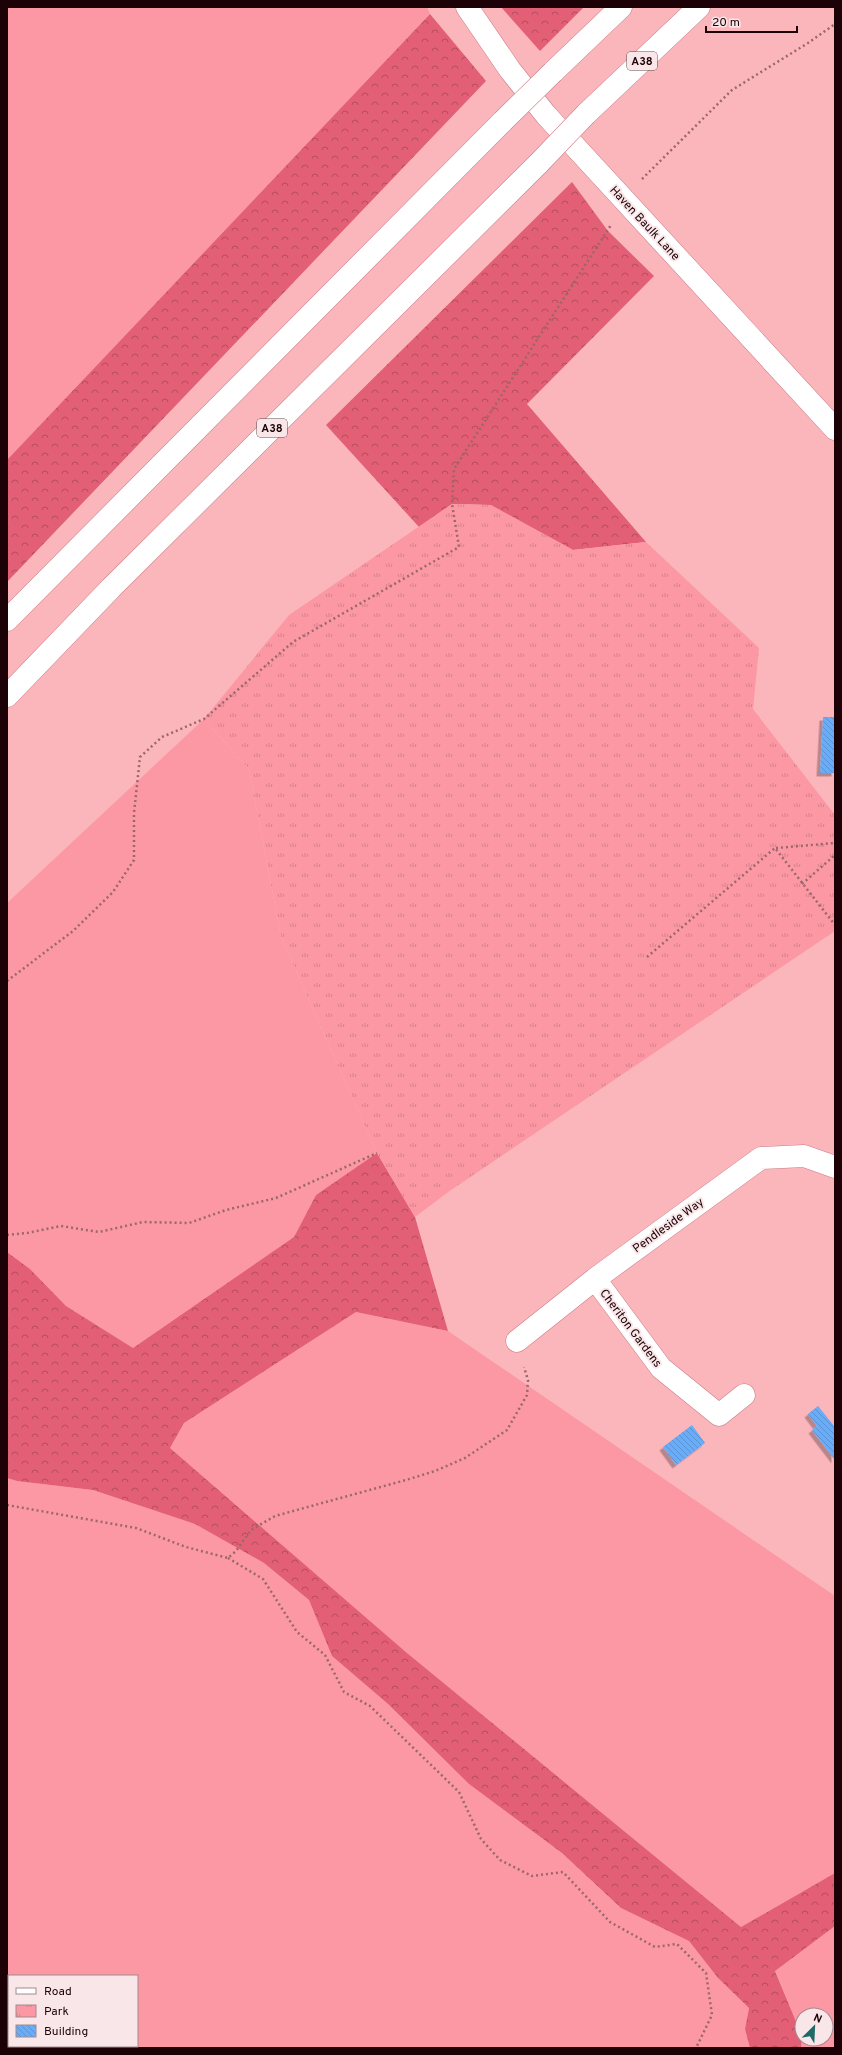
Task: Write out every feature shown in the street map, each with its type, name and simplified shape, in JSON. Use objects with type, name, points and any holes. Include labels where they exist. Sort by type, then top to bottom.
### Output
[{"type":"main road","name":"Haven Baulk Lane","points":[[467,7],[510,70],[546,115],[835,429]]},
{"type":"main road","points":[[7,620],[503,121],[622,7]]},
{"type":"main road","name":"A38","points":[[7,696],[111,588],[539,163],[586,114],[699,7]]},
{"type":"main road","name":"Pendleside Way","points":[[517,1341],[595,1279],[761,1158],[804,1156],[835,1167]]},
{"type":"main road","name":"Cheriton Gardens","points":[[595,1279],[661,1368],[719,1415],[744,1395]]},
{"type":"path","points":[[7,981],[73,931],[114,892],[134,860],[134,813],[140,757],[162,737],[204,719],[293,642],[459,547],[452,504],[454,469],[642,178],[732,90],[808,43],[835,24]]},
{"type":"path","points":[[646,957],[775,848],[835,843]]},
{"type":"path","points":[[775,848],[835,925]]},
{"type":"path","points":[[802,884],[835,855]]},
{"type":"path","points":[[7,1235],[27,1233],[60,1226],[99,1232],[144,1222],[189,1223],[226,1210],[276,1198],[377,1152]]},
{"type":"path","points":[[228,1558],[240,1546],[251,1530],[275,1516],[344,1498],[435,1471],[465,1458],[507,1430],[527,1395],[528,1380],[517,1341]]},
{"type":"path","points":[[7,1504],[136,1528],[186,1547],[228,1558],[263,1579],[297,1632],[325,1655],[344,1692],[370,1706],[459,1792],[481,1839],[500,1860],[532,1876],[563,1872],[610,1922],[655,1947],[678,1944],[706,1973],[712,2015],[696,2048]]},
{"type":"green space","points":[[7,7],[427,7],[430,14],[7,460]]},
{"type":"green space","points":[[501,7],[584,7],[540,51]]},
{"type":"green space","points":[[430,14],[486,81],[7,582],[7,460]]},
{"type":"green space","points":[[572,182],[608,231],[654,276],[527,404],[646,542],[573,550],[490,505],[452,504],[419,527],[326,425]]},
{"type":"green space","points":[[452,504],[491,505],[573,550],[646,542],[759,648],[753,709],[835,815],[835,931],[451,1190],[415,1217],[377,1153],[281,937],[249,769],[204,719],[289,615]]},
{"type":"green space","points":[[204,719],[249,769],[281,937],[377,1153],[316,1195],[294,1237],[133,1348],[66,1306],[30,1269],[7,1252],[7,903]]},
{"type":"green space","points":[[377,1153],[415,1217],[448,1331],[356,1312],[184,1423],[170,1448],[407,1653],[741,1927],[835,1873],[835,1926],[775,1971],[794,2017],[794,2047],[801,2048],[750,2048],[745,2029],[749,2008],[718,1978],[689,1941],[621,1908],[562,1853],[469,1784],[388,1704],[332,1656],[309,1600],[264,1563],[195,1524],[93,1490],[17,1481],[7,1478],[7,1252],[30,1269],[66,1306],[133,1348],[294,1237],[316,1195]]},
{"type":"green space","points":[[356,1312],[448,1331],[835,1596],[835,1873],[741,1927],[407,1653],[170,1448],[184,1423]]},
{"type":"green space","points":[[7,1478],[17,1481],[93,1490],[195,1524],[264,1563],[309,1600],[332,1656],[388,1704],[469,1784],[562,1853],[621,1908],[689,1941],[718,1978],[749,2008],[745,2029],[750,2048],[7,2048]]},
{"type":"green space","points":[[835,1926],[835,2048],[801,2048],[834,2047],[834,2007],[794,2007],[794,2016],[775,1970]]},
{"type":"building","points":[[823,717],[835,717],[835,773],[820,773]]},
{"type":"building","points":[[818,1406],[835,1427],[835,1460],[812,1430],[817,1426],[808,1414]]},
{"type":"building","points":[[692,1425],[705,1443],[676,1465],[663,1447]]}]
